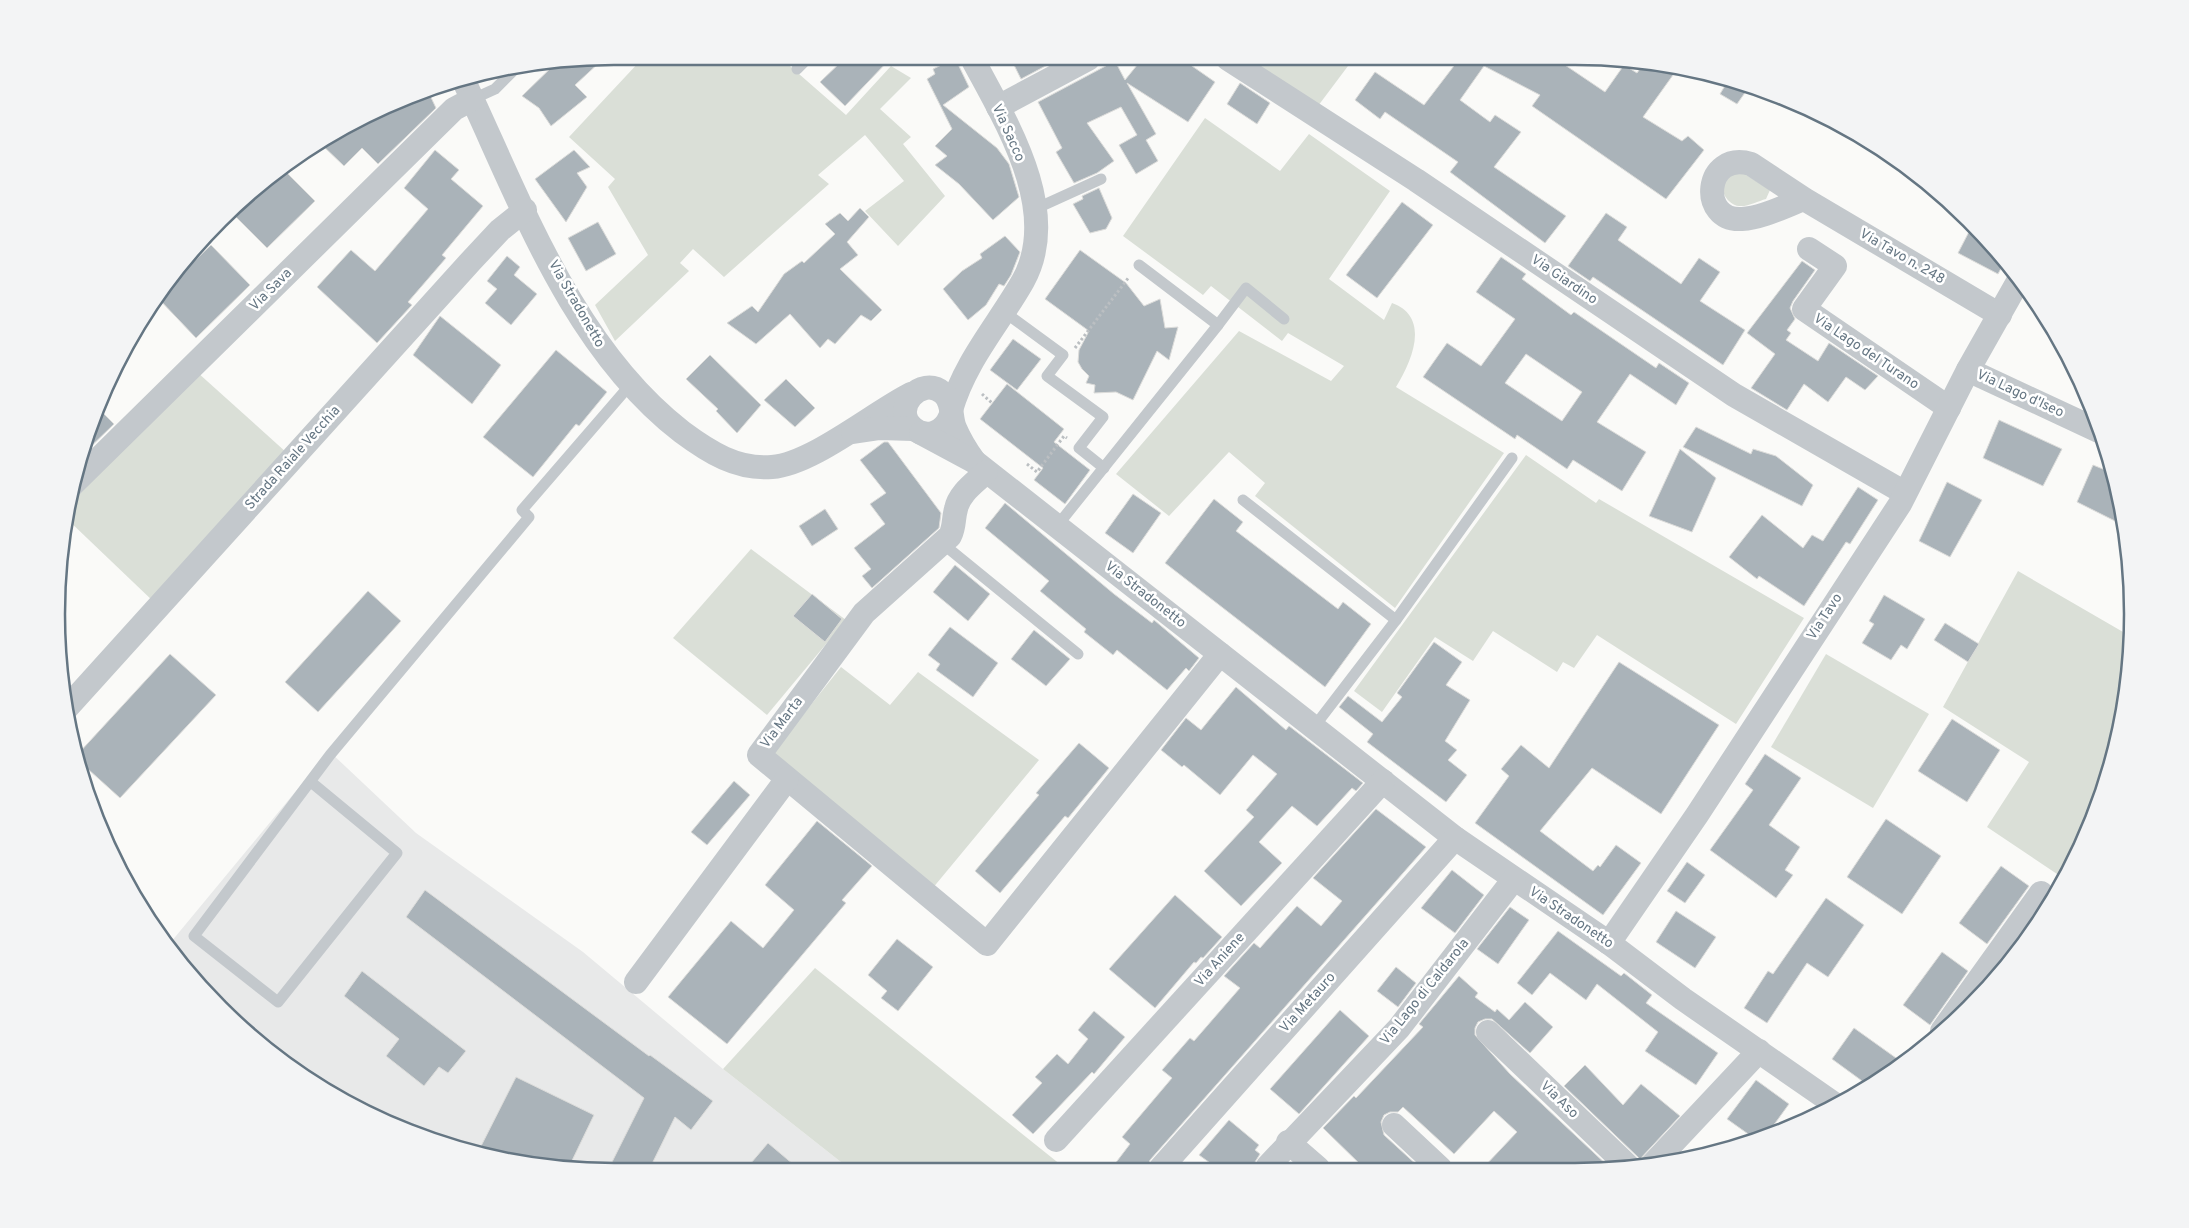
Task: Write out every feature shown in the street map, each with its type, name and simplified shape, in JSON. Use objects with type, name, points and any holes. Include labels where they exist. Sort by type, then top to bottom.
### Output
[{"type":"street","name":"Via Sacco","points":[[951,414],[962,378],[978,349],[1022,281],[1032,259],[1037,234],[1035,209],[1029,179],[998,107],[976,65]]},
{"type":"street","points":[[998,107],[1077,65]]},
{"type":"street","name":"Via Giardino","points":[[1237,65],[1416,180],[1734,395],[1905,494]]},
{"type":"street","name":"Via Stradonetto","points":[[468,89],[524,210],[570,300],[597,343],[630,385],[671,423],[715,455],[754,467],[791,464],[847,434],[889,406],[918,391]]},
{"type":"street","name":"Via Sava","points":[[84,474],[454,109],[468,89]]},
{"type":"street","name":"Via Tavo n. 248","points":[[1804,199],[2000,315]]},
{"type":"street","name":"Strada Raiale Vecchia","points":[[73,702],[488,242],[524,210]]},
{"type":"street","name":"Via Lago del Turano","points":[[1809,250],[1835,266],[1804,310],[1949,408]]},
{"type":"street","name":"Via Tavo","points":[[1609,943],[1697,815],[1905,494],[1968,370],[2015,286]]},
{"type":"street","name":"Via Sacco","points":[[918,391],[978,349]]},
{"type":"street","name":"Via Lago d'Iseo","points":[[1968,370],[2090,426]]},
{"type":"street","points":[[938,390],[943,393],[950,404],[951,414],[944,428],[939,431],[917,431],[907,421],[905,412],[906,402],[918,391],[938,390]]},
{"type":"street","name":"Via Stradonetto","points":[[951,414],[960,441],[981,467]]},
{"type":"street","name":"Via Stradonetto","points":[[847,434],[880,428],[917,431],[981,467],[1455,838],[1609,943],[1683,999],[1828,1101]]},
{"type":"street","name":"Via Marta","points":[[787,779],[758,755],[864,613],[943,544],[955,526],[956,508],[981,467]]},
{"type":"street","points":[[636,982],[787,779],[986,944],[1220,654]]},
{"type":"street","name":"Via Aniene","points":[[1056,1140],[1384,781]]},
{"type":"street","name":"Via Metauro","points":[[1165,1163],[1455,838]]},
{"type":"street","name":"Via Lago di Caldarola","points":[[1270,1163],[1288,1142],[1399,1028],[1514,879]]},
{"type":"street","points":[[1962,1003],[2041,893]]},
{"type":"street","name":"Via Aso","points":[[1488,1032],[1622,1161]]},
{"type":"street","points":[[1661,1156],[1759,1051]]},
{"type":"street","points":[[1394,1125],[1435,1163]]},
{"type":"street","points":[[1288,1142],[1312,1163]]},
{"type":"lane","points":[[797,69],[801,65]]},
{"type":"lane","points":[[468,89],[495,89],[508,76]]},
{"type":"lane","points":[[1035,209],[1100,179]]},
{"type":"lane","points":[[1139,265],[1218,325]]},
{"type":"lane","points":[[1057,526],[1246,288],[1284,319]]},
{"type":"lane","points":[[1003,311],[1063,355],[1048,376],[1103,417],[1079,448],[1104,468]]},
{"type":"lane","points":[[311,782],[397,853],[278,1002],[194,936],[330,755],[529,518],[522,510],[630,385]]},
{"type":"lane","points":[[1314,727],[1396,620],[1512,458]]},
{"type":"lane","points":[[1243,500],[1396,620]]},
{"type":"lane","points":[[943,544],[1078,654]]},
{"type":"path","points":[[1063,355],[1070,354],[1139,265]]},
{"type":"path","points":[[982,394],[992,403]]},
{"type":"path","points":[[1027,464],[1037,472],[1064,436],[1079,448]]},
{"type":"shaded area","points":[[636,65],[789,65],[846,115],[891,66],[911,78],[880,109],[911,137],[903,144],[945,196],[898,246],[865,211],[904,181],[865,135],[818,175],[829,184],[724,277],[693,249],[680,263],[689,271],[615,341],[595,305],[648,255],[608,187],[615,179],[569,137]]},
{"type":"shaded area","points":[[1247,65],[1349,65],[1315,110]]},
{"type":"shaded area","points":[[1205,118],[1280,171],[1309,134],[1390,191],[1329,279],[1384,320],[1392,303],[1404,310],[1411,318],[1415,329],[1415,340],[1408,365],[1396,387],[1504,453],[1395,608],[1255,496],[1265,483],[1229,452],[1169,516],[1116,474],[1239,331],[1331,381],[1344,366],[1288,333],[1282,341],[1211,286],[1203,295],[1123,236]]},
{"type":"shaded area","points":[[1740,171],[1770,190],[1766,199],[1742,206],[1735,205],[1728,200],[1723,192],[1724,183],[1727,178]]},
{"type":"shaded area","points":[[197,372],[287,453],[155,603],[73,525],[80,488]]},
{"type":"shaded area","points":[[1526,455],[1596,503],[1599,499],[1804,618],[1736,724],[1597,635],[1574,668],[1563,662],[1557,672],[1493,631],[1473,661],[1435,637],[1382,712],[1354,691]]},
{"type":"shaded area","points":[[751,549],[846,620],[767,715],[673,638]]},
{"type":"shaded area","points":[[2018,571],[2123,632],[2119,686],[2105,756],[2082,824],[2058,874],[1987,827],[2029,762],[1943,707]]},
{"type":"shaded area","points":[[1826,654],[1929,714],[1873,808],[1771,747]]},
{"type":"shaded area","points":[[841,667],[890,705],[918,672],[1039,760],[932,889],[771,755]]},
{"type":"shaded area","points":[[329,751],[416,833],[583,952],[723,1069],[842,1163],[578,1162],[507,1152],[438,1134],[371,1106],[339,1089],[280,1050],[226,1002],[201,976],[173,940]]},
{"type":"shaded area","points":[[815,968],[1059,1163],[842,1163],[723,1069]]},
{"type":"building","points":[[596,65],[575,85],[587,97],[551,126],[539,108],[522,96],[550,69]]},
{"type":"building","points":[[838,65],[884,65],[845,106],[820,82]]},
{"type":"building","points":[[941,65],[958,65],[969,87],[943,105],[997,148],[1009,164],[1019,197],[993,220],[959,184],[935,165],[947,156],[935,146],[952,129],[927,79],[935,74],[933,69]]},
{"type":"building","points":[[1014,65],[1047,65],[1021,79]]},
{"type":"building","points":[[1107,65],[1117,65],[1125,80],[1137,65],[1191,65],[1215,82],[1188,122],[1127,83],[1156,134],[1146,140],[1158,161],[1136,174],[1119,145],[1137,135],[1121,107],[1087,123],[1114,161],[1097,173],[1074,183],[1056,152],[1062,148],[1038,102]]},
{"type":"building","points":[[1455,65],[1565,65],[1605,92],[1622,67],[1629,68],[1637,73],[1640,69],[1647,70],[1673,75],[1643,117],[1682,141],[1688,136],[1704,150],[1666,199],[1532,106],[1540,95],[1484,66],[1460,100],[1490,122],[1495,115],[1521,132],[1494,167],[1566,216],[1545,243],[1450,172],[1458,162],[1385,112],[1380,119],[1355,100],[1375,72],[1424,105]]},
{"type":"building","points":[[1240,83],[1270,103],[1257,124],[1227,104]]},
{"type":"building","points":[[1725,86],[1745,92],[1737,104],[1720,94]]},
{"type":"building","points":[[431,97],[436,108],[378,164],[362,148],[344,166],[325,148],[371,122]]},
{"type":"building","points":[[435,150],[459,170],[451,179],[483,206],[442,255],[446,258],[408,302],[412,305],[377,343],[317,287],[351,250],[375,271],[428,209],[404,188]]},
{"type":"building","points":[[574,150],[590,167],[577,173],[587,187],[566,222],[535,179]]},
{"type":"building","points":[[287,173],[315,201],[267,248],[236,217]]},
{"type":"building","points":[[1099,188],[1112,218],[1106,229],[1090,233],[1073,204],[1083,199],[1082,196]]},
{"type":"building","points":[[1402,202],[1433,225],[1377,298],[1346,275]]},
{"type":"building","points":[[860,208],[869,217],[847,242],[858,255],[840,269],[882,310],[871,321],[861,315],[835,344],[828,339],[820,348],[790,314],[756,344],[727,323],[752,306],[758,312],[784,274],[802,261],[804,263],[835,234],[825,224],[840,213],[848,221]]},
{"type":"building","points":[[1606,213],[1627,227],[1618,240],[1681,284],[1699,258],[1720,272],[1700,301],[1745,330],[1723,365],[1593,277],[1590,281],[1568,266]]},
{"type":"building","points":[[598,222],[616,254],[586,271],[568,238]]},
{"type":"building","points":[[1969,232],[2001,268],[1998,274],[1958,253]]},
{"type":"building","points":[[1005,236],[1020,252],[1011,275],[1004,286],[999,284],[986,305],[968,320],[943,289],[962,271],[982,258],[980,254]]},
{"type":"building","points":[[211,245],[250,285],[196,338],[162,303],[191,265]]},
{"type":"building","points":[[1080,250],[1126,283],[1144,306],[1160,299],[1165,328],[1178,327],[1169,360],[1157,351],[1133,400],[1116,392],[1094,393],[1095,385],[1086,383],[1089,376],[1078,362],[1079,350],[1089,331],[1045,299]]},
{"type":"building","points":[[507,256],[520,267],[514,275],[537,294],[511,325],[485,303],[497,289],[487,281]]},
{"type":"building","points":[[1501,257],[1526,274],[1522,279],[1571,315],[1574,312],[1656,368],[1659,363],[1689,383],[1676,405],[1630,374],[1597,422],[1646,452],[1622,491],[1573,460],[1567,469],[1517,435],[1515,439],[1423,377],[1447,343],[1481,366],[1515,319],[1476,292]],"holes":[[[1526,354],[1582,392],[1562,421],[1505,383]]]},
{"type":"building","points":[[1802,261],[1815,270],[1790,308],[1795,319],[1787,330],[1791,333],[1786,340],[1818,361],[1829,343],[1878,376],[1865,390],[1846,377],[1828,402],[1804,384],[1787,410],[1751,388],[1775,354],[1747,333]]},
{"type":"building","points":[[440,316],[501,365],[472,404],[413,355]]},
{"type":"building","points":[[1013,339],[1041,359],[1017,390],[990,370]]},
{"type":"building","points":[[556,350],[607,392],[579,426],[576,424],[533,477],[483,437]]},
{"type":"building","points":[[710,355],[761,405],[737,433],[716,411],[718,409],[686,379]]},
{"type":"building","points":[[786,379],[815,408],[795,427],[764,400]]},
{"type":"building","points":[[1007,384],[1064,429],[1054,442],[1090,470],[1065,504],[1034,480],[1043,468],[980,419]]},
{"type":"building","points":[[103,413],[114,424],[92,446]]},
{"type":"building","points":[[1999,420],[2062,449],[2043,486],[1983,458]]},
{"type":"building","points":[[1696,427],[1751,454],[1753,449],[1776,456],[1813,485],[1802,506],[1683,447]]},
{"type":"building","points":[[884,442],[888,442],[941,513],[939,528],[872,588],[862,576],[871,569],[854,548],[885,524],[870,504],[886,493],[860,460]]},
{"type":"building","points":[[1680,449],[1716,478],[1692,532],[1649,516]]},
{"type":"building","points":[[2093,465],[2104,470],[2115,521],[2077,502]]},
{"type":"building","points":[[1947,482],[1982,500],[1950,557],[1919,541]]},
{"type":"building","points":[[1858,487],[1878,500],[1850,544],[1846,542],[1804,606],[1759,576],[1757,579],[1729,557],[1762,515],[1803,548],[1812,535],[1823,541]]},
{"type":"building","points":[[1133,494],[1161,513],[1133,553],[1105,533]]},
{"type":"building","points":[[1214,499],[1243,522],[1236,531],[1338,609],[1343,602],[1371,624],[1325,687],[1165,563]]},
{"type":"building","points":[[1005,503],[1114,594],[1152,623],[1154,620],[1199,658],[1189,671],[1186,668],[1167,690],[1117,650],[1113,655],[1084,632],[1086,629],[1040,591],[1049,581],[985,528]]},
{"type":"building","points":[[825,509],[838,529],[812,546],[799,526]]},
{"type":"building","points":[[955,565],[990,594],[968,621],[933,592]]},
{"type":"building","points":[[368,591],[401,621],[318,712],[285,682]]},
{"type":"building","points":[[812,594],[842,619],[825,642],[793,616]]},
{"type":"building","points":[[1884,595],[1925,619],[1907,649],[1901,645],[1891,660],[1862,643],[1874,624],[1869,621]]},
{"type":"building","points":[[1945,623],[1979,644],[1968,662],[1934,640]]},
{"type":"building","points":[[950,627],[998,663],[973,697],[936,670],[940,664],[928,655]]},
{"type":"building","points":[[1034,630],[1070,659],[1046,686],[1011,659]]},
{"type":"building","points":[[1434,642],[1462,662],[1446,685],[1470,700],[1445,741],[1457,750],[1448,760],[1467,775],[1446,802],[1367,742],[1373,734],[1339,707],[1348,696],[1382,722],[1402,697],[1397,693]]},
{"type":"building","points":[[170,654],[216,695],[120,798],[88,769],[82,749]]},
{"type":"building","points":[[1619,662],[1719,725],[1661,814],[1592,768],[1540,831],[1593,871],[1598,865],[1600,867],[1616,845],[1641,863],[1603,915],[1475,823],[1509,776],[1501,769],[1521,745],[1549,768]]},
{"type":"building","points":[[1236,687],[1286,730],[1289,726],[1363,783],[1356,791],[1352,788],[1317,826],[1292,806],[1259,842],[1282,863],[1241,906],[1204,871],[1254,817],[1246,810],[1277,774],[1253,755],[1220,795],[1184,765],[1182,767],[1161,750],[1186,718],[1201,730]]},
{"type":"building","points":[[1952,719],[2000,750],[1967,802],[1918,771]]},
{"type":"building","points":[[1079,743],[1109,768],[1068,818],[1065,816],[1000,893],[975,871],[1039,795],[1036,793]]},
{"type":"building","points":[[1765,754],[1801,778],[1769,825],[1800,847],[1785,870],[1793,875],[1776,898],[1710,850],[1753,790],[1745,784]]},
{"type":"building","points":[[734,781],[750,795],[707,845],[691,832]]},
{"type":"building","points":[[1376,809],[1426,847],[1149,1163],[1116,1163],[1130,1144],[1122,1137],[1172,1078],[1162,1070],[1190,1038],[1194,1041],[1240,988],[1224,976],[1254,943],[1260,948],[1297,906],[1321,926],[1342,901],[1313,878]]},
{"type":"building","points":[[1886,819],[1941,856],[1902,914],[1847,877]]},
{"type":"building","points":[[817,821],[872,866],[842,900],[846,903],[727,1044],[668,997],[731,921],[763,948],[794,910],[765,885]]},
{"type":"building","points":[[1687,862],[1705,875],[1685,903],[1667,891]]},
{"type":"building","points":[[2001,866],[2029,886],[1987,944],[1959,923]]},
{"type":"building","points":[[1452,870],[1484,895],[1455,933],[1421,908]]},
{"type":"building","points":[[425,890],[649,1056],[713,1101],[691,1130],[675,1117],[652,1163],[612,1163],[644,1098],[406,917]]},
{"type":"building","points":[[1175,895],[1222,937],[1203,958],[1201,957],[1196,963],[1194,962],[1155,1008],[1109,969]]},
{"type":"building","points":[[1826,898],[1864,925],[1828,977],[1807,963],[1767,1023],[1744,1008],[1768,971],[1773,974]]},
{"type":"building","points":[[1510,907],[1529,920],[1498,964],[1477,949]]},
{"type":"building","points":[[1676,911],[1716,937],[1695,968],[1656,942]]},
{"type":"building","points":[[1558,931],[1621,976],[1624,973],[1652,995],[1646,1003],[1718,1053],[1696,1085],[1645,1051],[1658,1032],[1597,984],[1586,1000],[1550,973],[1532,995],[1517,983]]},
{"type":"building","points":[[897,939],[933,967],[898,1011],[881,998],[887,991],[868,975]]},
{"type":"building","points":[[1942,952],[1968,971],[1930,1025],[1903,1005]]},
{"type":"building","points":[[1396,967],[1416,983],[1398,1007],[1377,991]]},
{"type":"building","points":[[362,971],[466,1051],[448,1073],[439,1067],[424,1086],[386,1056],[399,1039],[344,996]]},
{"type":"building","points":[[1459,976],[1478,993],[1475,997],[1495,1012],[1497,1009],[1509,1020],[1525,1002],[1553,1027],[1530,1053],[1492,1019],[1478,1022],[1475,1028],[1475,1035],[1510,1074],[1604,1162],[1488,1163],[1517,1132],[1494,1111],[1454,1154],[1403,1107],[1398,1112],[1390,1112],[1384,1115],[1381,1122],[1384,1135],[1415,1163],[1359,1163],[1323,1128],[1354,1096],[1356,1098],[1423,1027],[1419,1024]]},
{"type":"building","points":[[1340,1010],[1369,1036],[1299,1114],[1270,1089]]},
{"type":"building","points":[[1094,1011],[1125,1037],[1094,1074],[1092,1072],[1033,1134],[1012,1115],[1042,1083],[1035,1077],[1057,1054],[1068,1064],[1088,1039],[1078,1030]]},
{"type":"building","points":[[1854,1028],[1897,1058],[1862,1081],[1832,1059]]},
{"type":"building","points":[[1585,1065],[1623,1105],[1641,1084],[1680,1116],[1640,1159],[1564,1086]]},
{"type":"building","points":[[516,1077],[594,1115],[572,1161],[542,1158],[481,1146]]},
{"type":"building","points":[[1756,1080],[1789,1104],[1773,1125],[1749,1135],[1727,1119]]},
{"type":"building","points":[[1229,1120],[1259,1145],[1255,1150],[1260,1154],[1255,1163],[1210,1163],[1199,1155]]},
{"type":"building","points":[[768,1143],[792,1163],[751,1163]]}]
